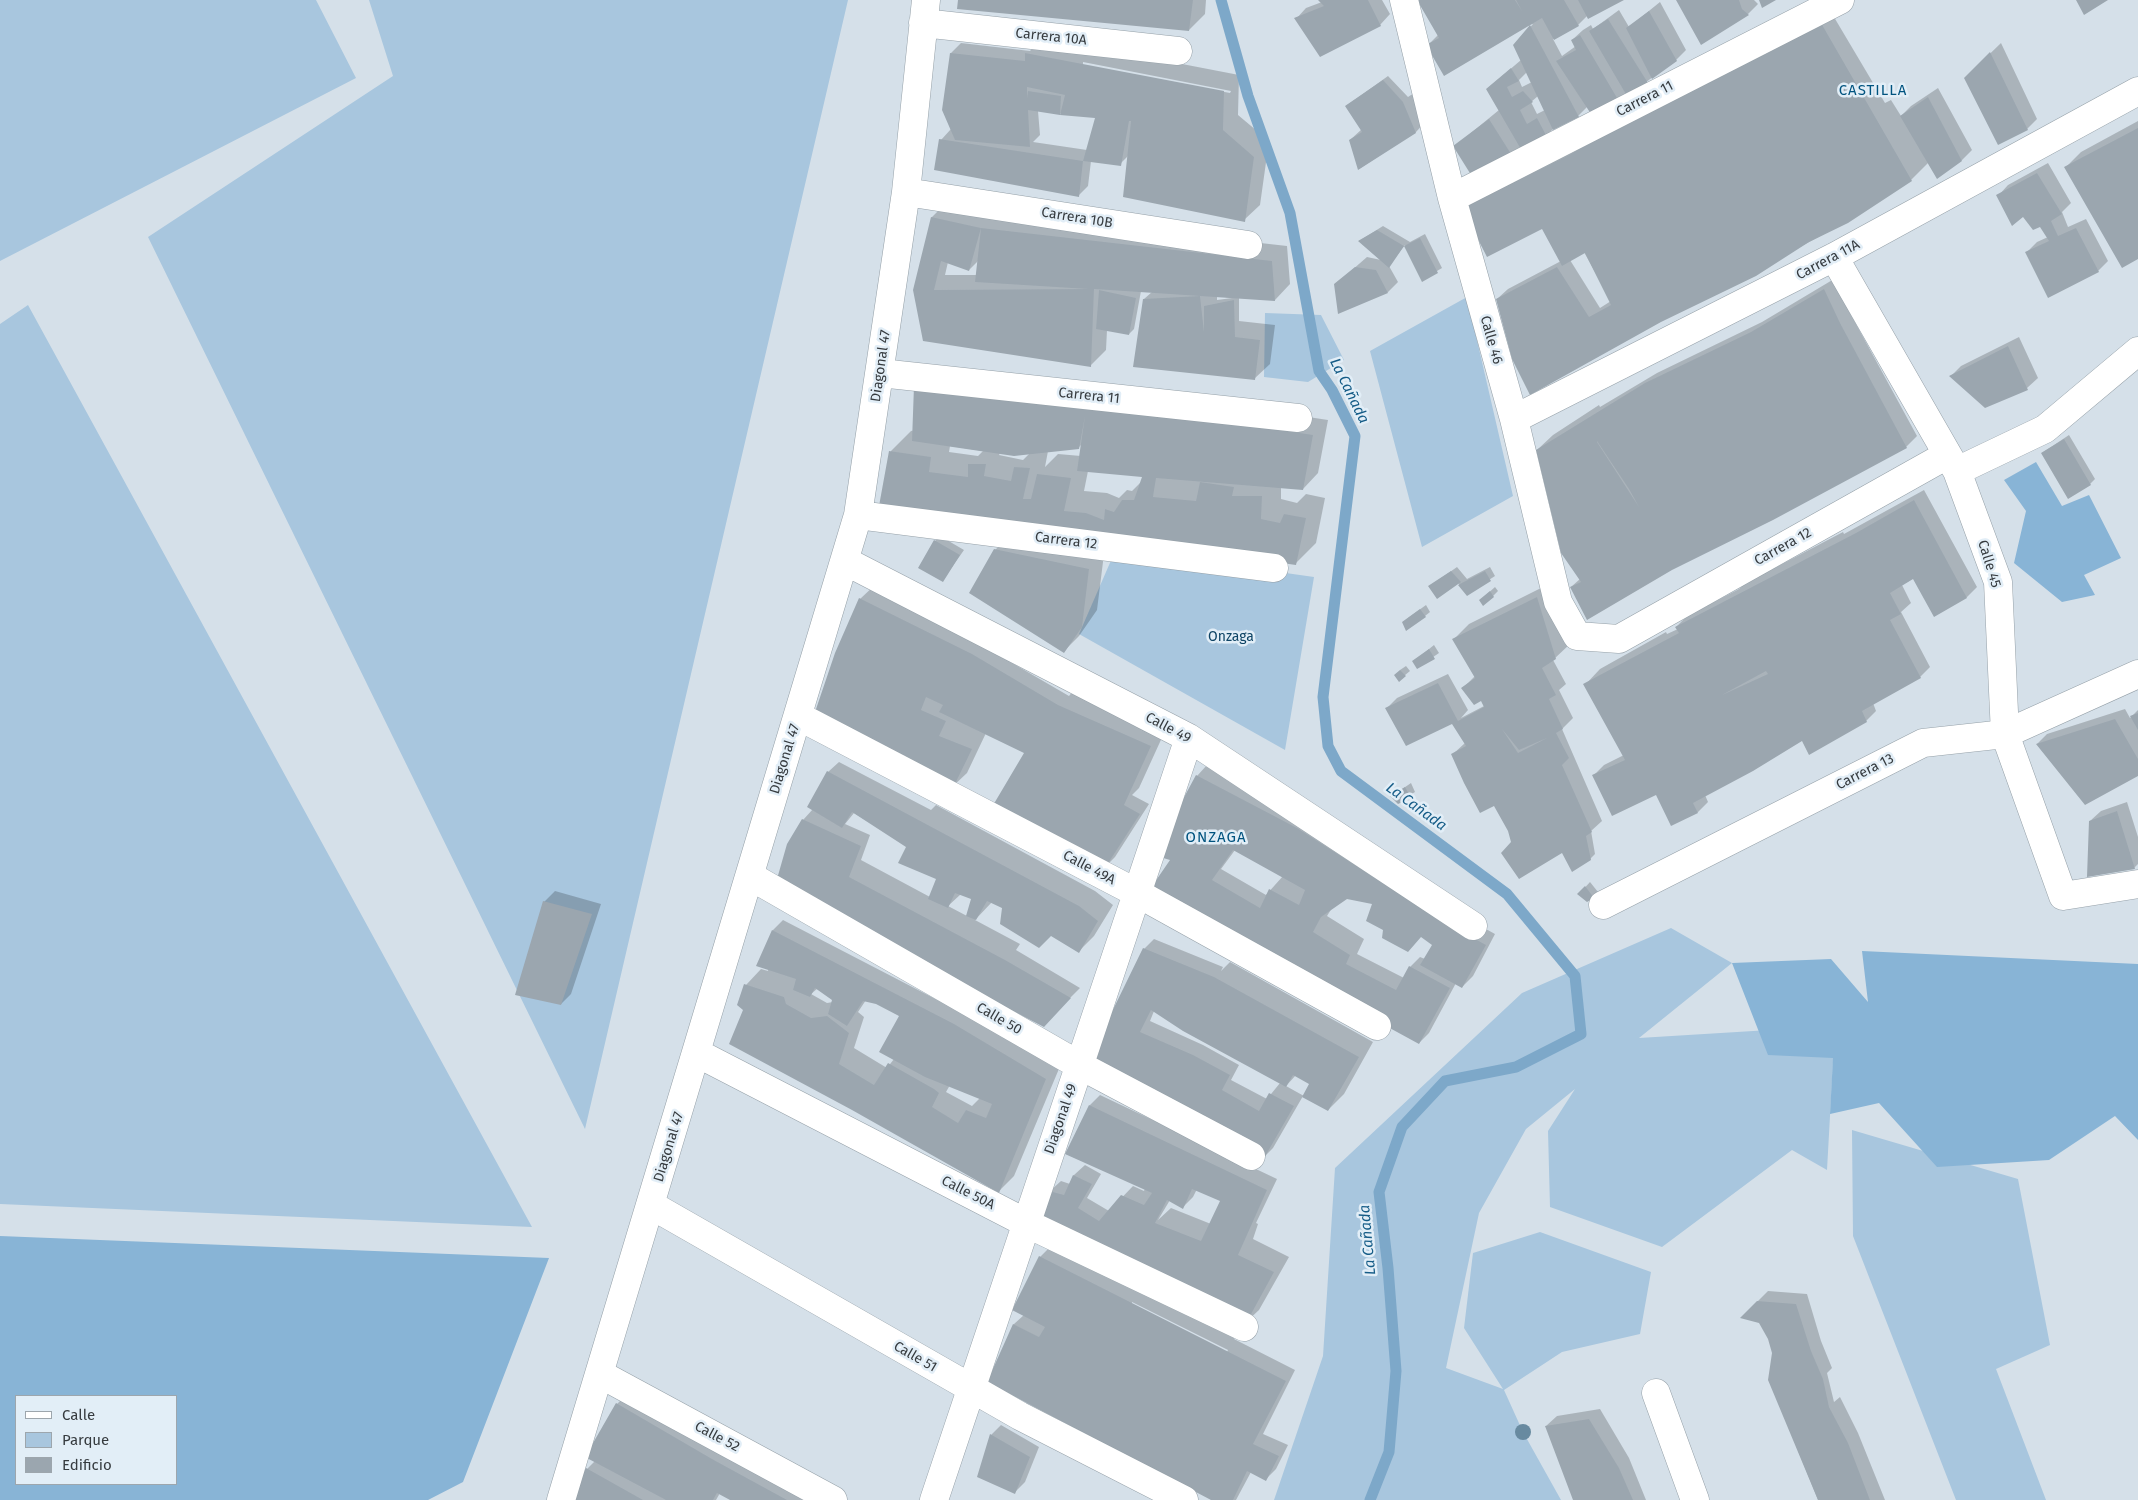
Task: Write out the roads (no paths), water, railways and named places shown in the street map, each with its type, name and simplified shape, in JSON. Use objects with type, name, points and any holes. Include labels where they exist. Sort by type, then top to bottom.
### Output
[{"type":"street","name":"Calle 46","points":[[1404,0],[1452,198],[1514,419],[1558,602],[1577,636],[1619,638]]},
{"type":"street","name":"Carrera 11","points":[[1452,198],[1840,0]]},
{"type":"street","name":"Carrera 10A","points":[[924,11],[1178,51]]},
{"type":"street","name":"Diagonal 47","points":[[561,1500],[652,1205],[858,515],[906,192],[924,11]]},
{"type":"street","name":"Carrera 11A","points":[[1514,419],[1834,257],[2138,91]]},
{"type":"street","name":"Carrera 10B","points":[[906,192],[1248,245]]},
{"type":"street","name":"Calle 45","points":[[1834,257],[1952,463],[1998,582],[2005,734],[2063,896],[2138,884]]},
{"type":"street","name":"Carrera 12","points":[[1619,638],[1952,463],[2045,430],[2138,352]]},
{"type":"street","name":"Carrera 11","points":[[880,373],[1298,418]]},
{"type":"street","name":"Carrera 12","points":[[858,515],[1274,568]]},
{"type":"street","name":"Calle 49","points":[[845,561],[1189,738],[1473,926]]},
{"type":"street","name":"Carrera 13","points":[[1603,905],[1922,743],[2005,734],[2138,674]]},
{"type":"street","name":"Calle 49A","points":[[798,716],[1137,893],[1377,1026]]},
{"type":"street","name":"Diagonal 49","points":[[934,1500],[1189,738]]},
{"type":"street","name":"Calle 50","points":[[750,876],[1079,1065],[1251,1156]]},
{"type":"street","name":"Calle 50A","points":[[697,1053],[1026,1223],[1244,1327]]},
{"type":"street","name":"Calle 51","points":[[652,1205],[971,1389],[1184,1500]]},
{"type":"street","name":"Calle 52","points":[[600,1374],[833,1500]]},
{"type":"street","points":[[1656,1393],[1695,1500]]},
{"type":"waterway","name":"La Cañada","points":[[1221,0],[1248,96],[1290,213],[1319,371],[1332,390],[1355,436],[1323,697],[1328,746],[1341,771],[1507,894],[1575,976],[1581,1034],[1516,1067],[1445,1081],[1402,1127],[1379,1192],[1388,1268],[1396,1371],[1389,1452],[1370,1500]]},
{"type":"district","name":"CASTILLA","points":[[1873,91]]},
{"type":"district","name":"ONZAGA","points":[[1216,838]]},
{"type":"park label","name":"Onzaga","points":[[1231,637]]}]
